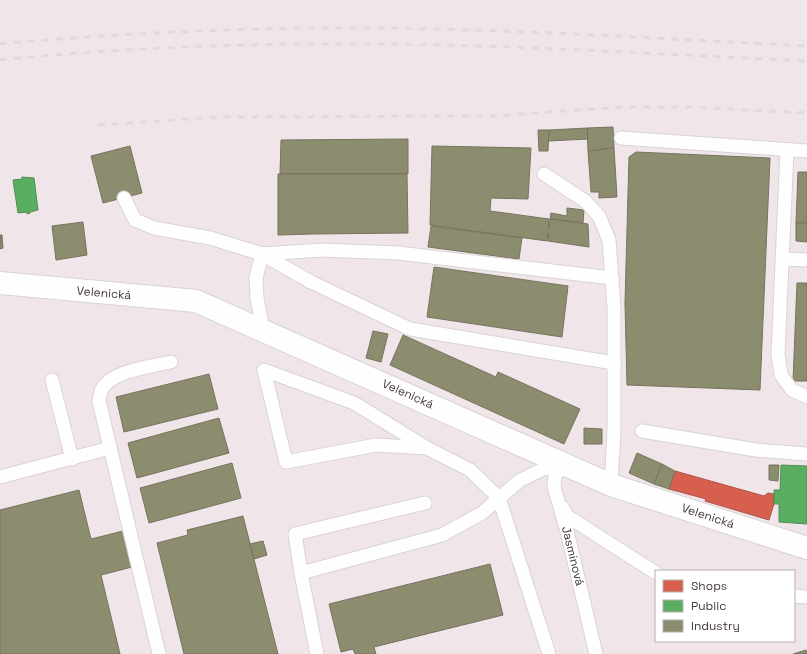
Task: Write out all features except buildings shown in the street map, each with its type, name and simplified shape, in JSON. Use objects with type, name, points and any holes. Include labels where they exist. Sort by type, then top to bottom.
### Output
[{"type":"street","name":"Velenická","points":[[0,283],[196,301],[611,485],[807,548]]},
{"type":"lane","points":[[621,138],[807,151]]},
{"type":"lane","points":[[787,150],[778,354],[781,375],[792,390],[807,397]]},
{"type":"lane","points":[[544,174],[585,201],[599,216],[609,240],[614,307],[614,431],[611,485]]},
{"type":"lane","points":[[124,198],[135,220],[154,228],[210,238],[262,254],[311,282],[410,329],[614,363]]},
{"type":"lane","points":[[262,254],[322,250],[398,253],[612,278]]},
{"type":"lane","points":[[262,254],[256,278],[257,298],[263,330]]},
{"type":"lane","points":[[782,259],[807,260]]},
{"type":"lane","points":[[159,654],[99,402],[101,389],[110,379],[128,372],[170,362]]},
{"type":"lane","points":[[427,448],[376,445],[286,462],[264,370],[354,403],[427,448],[470,470],[499,498],[549,654]]},
{"type":"lane","points":[[52,380],[72,458]]},
{"type":"lane","points":[[642,431],[756,450],[807,454]]},
{"type":"lane","points":[[0,477],[110,448]]},
{"type":"lane","points":[[567,465],[555,474],[554,487],[567,516],[655,572]]},
{"type":"lane","points":[[301,573],[442,535],[482,513],[518,481],[543,469],[567,465]]},
{"type":"lane","name":"Jasmínová","points":[[554,487],[567,531],[596,654]]},
{"type":"lane","points":[[317,654],[301,573],[296,534],[425,504]]},
{"type":"lane","points":[[795,596],[807,596]]},
{"type":"shaded area","points":[[0,0],[807,0],[807,654],[0,654]]},
{"type":"railway","points":[[0,44],[81,37],[162,33],[324,28],[384,28],[505,31],[807,46]]},
{"type":"railway","points":[[0,60],[75,53],[188,47],[363,44],[490,46],[807,61]]},
{"type":"railway","points":[[98,125],[220,117],[492,116],[623,107],[690,107],[807,113]]}]
